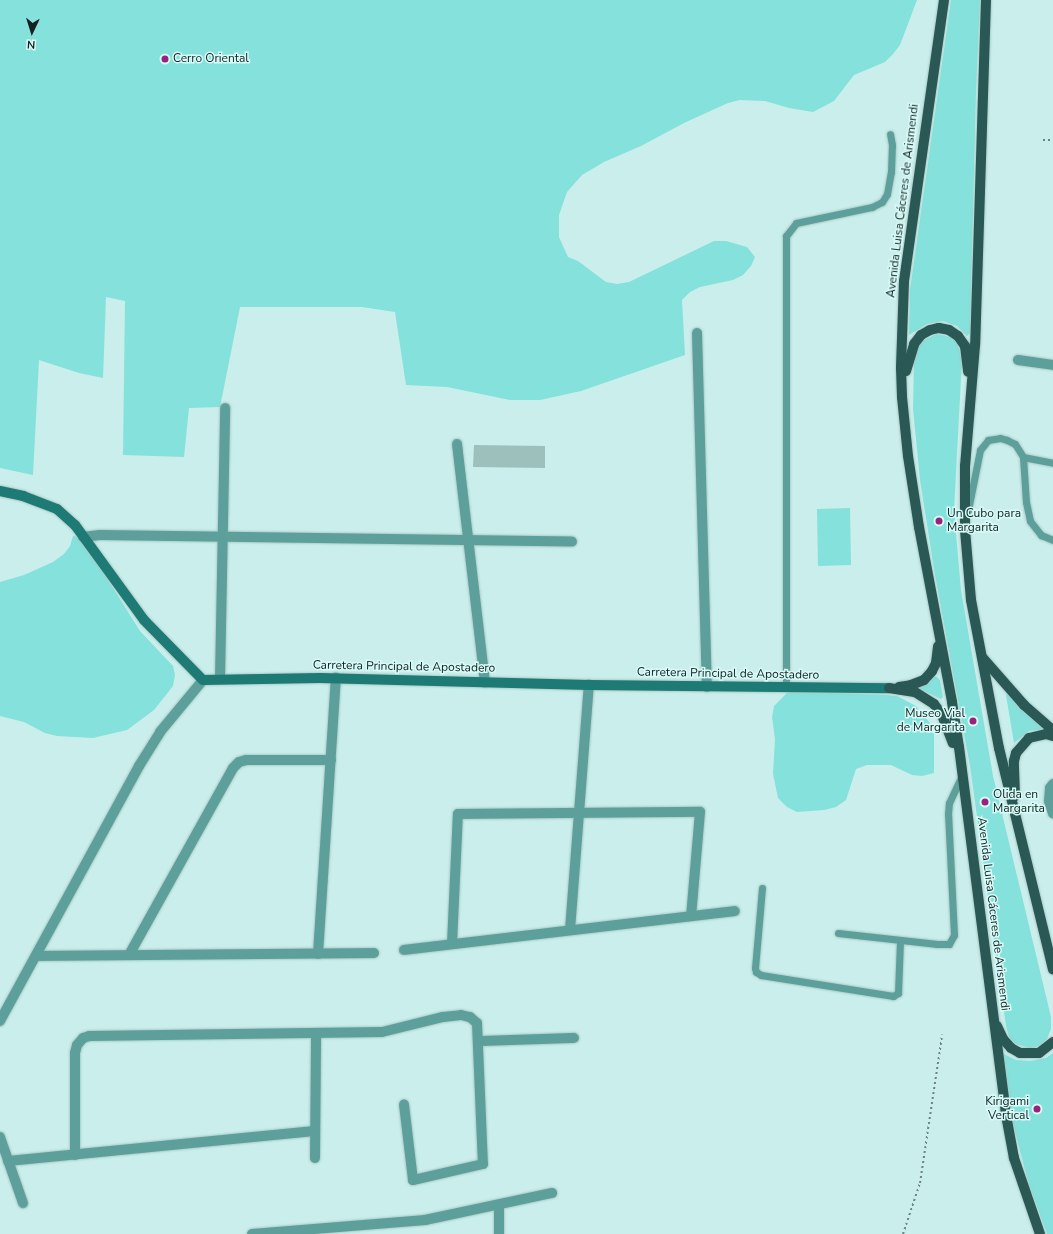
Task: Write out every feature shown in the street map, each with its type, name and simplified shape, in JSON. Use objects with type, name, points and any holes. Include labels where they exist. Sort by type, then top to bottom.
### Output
[{"type":"main road","name":"Avenida Luisa Cáceres de Arismendi","points":[[944,0],[904,281],[901,368],[902,397],[908,456],[952,702],[962,771],[1006,1115],[1014,1158],[1040,1234]]},
{"type":"main road","points":[[986,0],[975,345],[965,466],[965,530],[971,600],[999,748],[1053,970]]},
{"type":"main road","points":[[902,397],[910,354],[914,344],[921,335],[930,330],[939,328],[949,330],[958,336],[965,346],[971,402]]},
{"type":"main road","points":[[889,688],[911,685],[924,680],[932,671],[938,652],[938,630]]},
{"type":"main road","points":[[981,656],[1024,706],[1053,730]]},
{"type":"main road","points":[[889,688],[915,692],[934,704],[949,729],[962,771]]},
{"type":"main road","points":[[1015,816],[1014,771],[1016,752],[1029,738],[1046,734],[1053,736]]},
{"type":"main road","points":[[992,1013],[1003,1039],[1011,1048],[1020,1053],[1039,1053],[1048,1048],[1053,1042]]},
{"type":"street","points":[[697,333],[707,687]]},
{"type":"street","points":[[1018,360],[1053,365]]},
{"type":"street","points":[[220,679],[225,408]]},
{"type":"street","points":[[457,444],[485,682]]},
{"type":"street","points":[[0,490],[23,496],[57,509],[75,525],[144,620],[203,680],[160,732],[139,766],[0,1021]]},
{"type":"street","points":[[83,537],[100,535],[572,542]]},
{"type":"street","name":"Carretera Principal de Apostadero","points":[[203,680],[336,678],[589,685],[889,688]]},
{"type":"street","points":[[318,954],[336,678]]},
{"type":"street","points":[[570,930],[589,685]]},
{"type":"street","points":[[129,955],[233,768],[238,762],[246,760],[331,760]]},
{"type":"street","points":[[1053,784],[1050,788],[1050,802],[1053,813]]},
{"type":"street","points":[[452,944],[458,814],[700,812],[691,916]]},
{"type":"street","points":[[404,950],[735,911]]},
{"type":"street","points":[[36,956],[374,953]]},
{"type":"street","points":[[75,1154],[74,1063],[77,1045],[83,1038],[89,1036],[382,1032],[444,1017],[461,1015],[470,1017],[477,1023],[479,1040],[483,1164],[413,1180],[404,1105]]},
{"type":"street","points":[[315,1158],[316,1033]]},
{"type":"street","points":[[479,1040],[574,1038]]},
{"type":"street","points":[[8,1161],[315,1132]]},
{"type":"street","points":[[0,1137],[23,1203]]},
{"type":"street","points":[[252,1234],[296,1232],[425,1220],[552,1193]]},
{"type":"street","points":[[499,1205],[499,1234]]},
{"type":"lane","points":[[786,688],[786,236],[796,223],[872,207],[882,202],[886,194],[890,172],[892,146],[890,134]]},
{"type":"lane","points":[[965,530],[980,450],[988,440],[1000,438],[1015,444],[1023,457],[1026,502],[1030,521],[1041,535],[1053,540]]},
{"type":"lane","points":[[1023,457],[1053,463]]},
{"type":"lane","points":[[838,933],[949,944],[954,935],[948,814],[949,803],[962,771]]},
{"type":"lane","points":[[762,888],[755,968],[756,972],[761,975],[893,996],[898,993],[900,940]]},
{"type":"path","points":[[1043,140],[1053,140]]},
{"type":"path","points":[[903,1234],[920,1183],[942,1034]]},
{"type":"shaded area","points":[[0,0],[917,0],[900,45],[893,54],[885,62],[854,75],[834,101],[813,112],[789,108],[765,101],[740,100],[728,103],[684,123],[641,146],[604,162],[582,175],[567,192],[559,215],[559,237],[568,257],[578,261],[606,282],[617,284],[629,282],[714,241],[726,241],[747,247],[755,257],[751,266],[743,275],[733,280],[700,287],[690,292],[682,300],[685,355],[581,391],[540,400],[510,400],[447,387],[406,385],[395,312],[362,307],[240,307],[220,407],[189,408],[184,457],[123,455],[125,301],[106,297],[103,378],[79,373],[39,360],[33,475],[0,468]]},
{"type":"shaded area","points":[[951,0],[980,0],[976,92],[970,333],[967,336],[957,326],[943,321],[927,324],[909,335],[910,290]]},
{"type":"shaded area","name":"Museo Vial de Margarita","points":[[937,334],[950,337],[957,341],[962,359],[954,511],[961,590],[993,776],[1051,1017],[1051,1029],[1047,1039],[1039,1046],[1031,1048],[1015,1044],[1009,1037],[1006,1026],[970,766],[935,575],[920,480],[913,409],[914,360],[918,345],[922,341]]},
{"type":"shaded area","points":[[850,508],[851,565],[818,566],[817,509]]},
{"type":"shaded area","points":[[73,536],[81,537],[140,631],[173,666],[175,675],[173,686],[154,710],[127,730],[93,738],[57,736],[45,733],[24,722],[0,716],[0,582],[24,575],[53,562],[64,554],[70,546]]},
{"type":"shaded area","points":[[934,676],[940,680],[943,697],[941,699],[918,688]]},
{"type":"shaded area","points":[[789,691],[897,696],[916,706],[930,723],[934,734],[934,773],[922,776],[912,775],[891,765],[867,765],[856,769],[846,800],[836,807],[824,810],[797,812],[787,807],[778,798],[773,774],[775,739],[772,717],[774,706]]},
{"type":"shaded area","points":[[1008,693],[1045,729],[1029,731],[1014,743],[1006,695]]},
{"type":"shaded area","points":[[1002,1053],[1016,1060],[1030,1061],[1046,1058],[1053,1053],[1053,1234],[1047,1234],[1029,1185],[1013,1124]]},
{"type":"building","points":[[474,445],[545,446],[545,468],[473,467]]},
{"type":"place","name":"Cerro Oriental","points":[[165,59]]},
{"type":"place","name":"Un Cubo para Margarita","points":[[939,521]]},
{"type":"place","name":"Museo Vial de Margarita","points":[[973,721]]},
{"type":"place","name":"Olida en Margarita","points":[[985,802]]},
{"type":"place","name":"Kirigami Vertical","points":[[1037,1109]]}]
